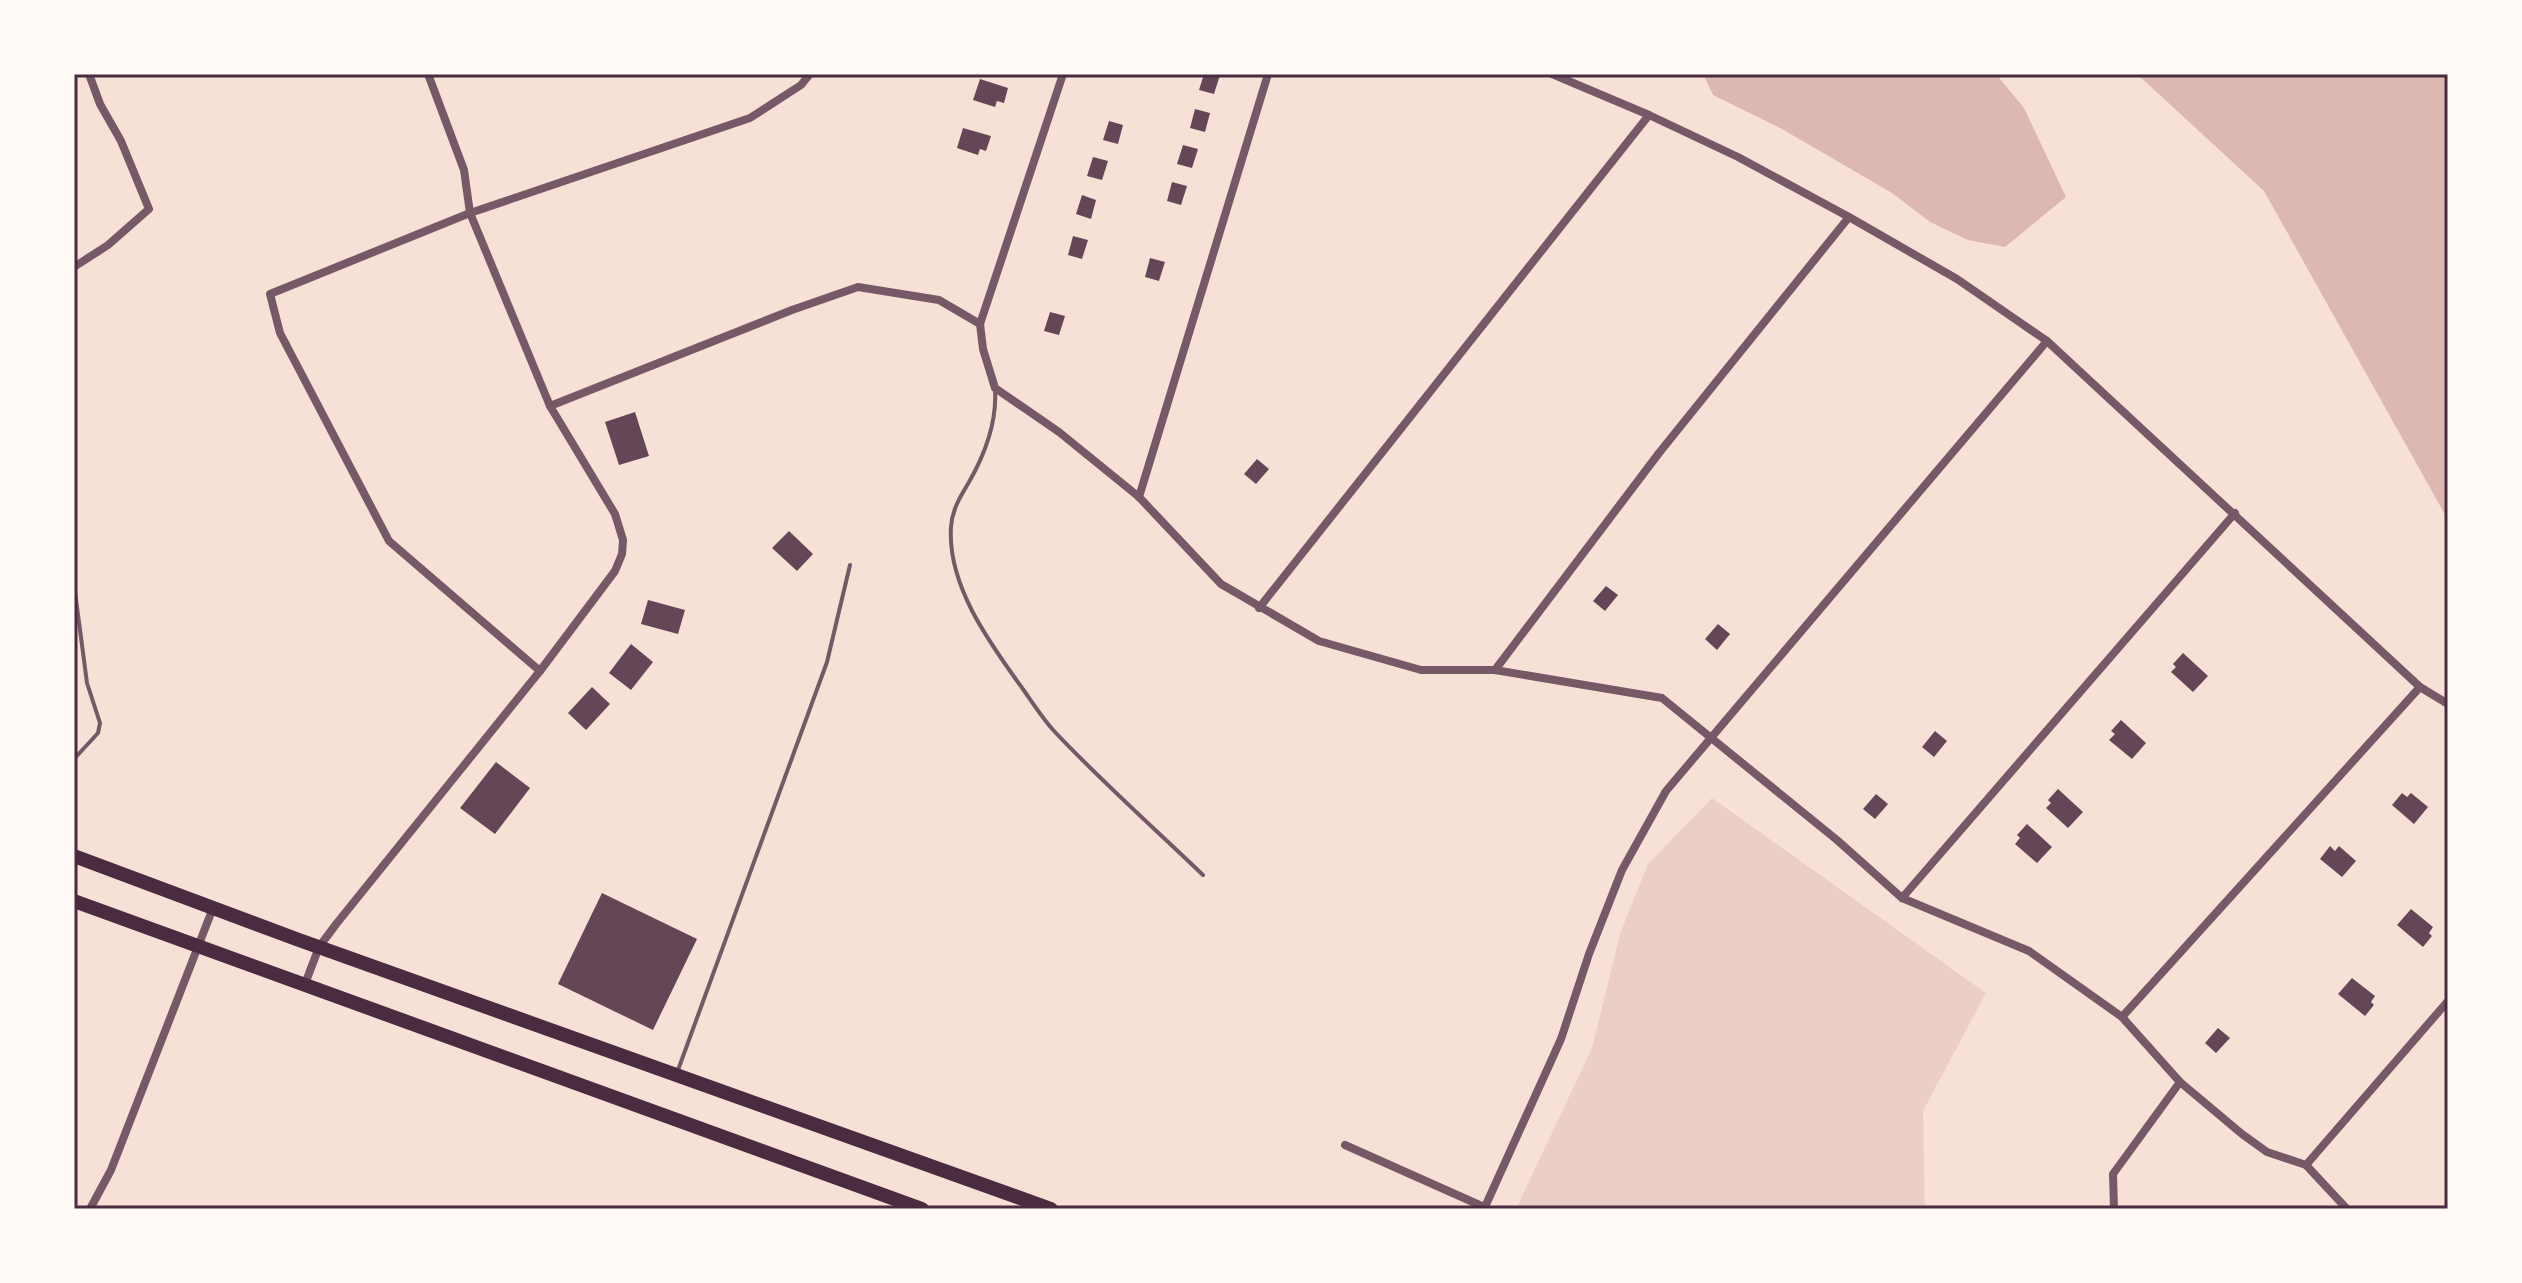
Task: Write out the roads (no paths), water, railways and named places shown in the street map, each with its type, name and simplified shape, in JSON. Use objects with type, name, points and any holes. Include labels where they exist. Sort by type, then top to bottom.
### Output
[{"type":"main road","points":[[74,856],[677,1075],[1020,1204],[1051,1209]]},
{"type":"main road","points":[[74,901],[922,1209]]},
{"type":"street","points":[[74,267],[108,245],[149,209],[89,74]]},
{"type":"street","points":[[305,984],[319,947],[540,671],[615,571],[622,554],[623,540],[615,514],[550,406],[470,213],[464,170],[428,74]]},
{"type":"street","points":[[540,671],[389,541],[280,333],[270,294],[470,213],[750,118],[801,85],[810,74]]},
{"type":"street","points":[[1063,74],[980,324],[983,349],[995,388],[1059,432],[1139,497],[1221,584],[1319,641],[1421,670],[1495,670],[1662,698],[1837,840],[1902,898],[2029,951],[2122,1017],[2180,1082],[2267,1152],[2306,1165],[2347,1209]]},
{"type":"street","points":[[1139,497],[1207,265],[1268,74]]},
{"type":"street","points":[[1552,74],[1738,157],[1957,279],[2047,341],[2420,687],[2448,704]]},
{"type":"street","points":[[1259,608],[1649,115]]},
{"type":"street","points":[[1495,670],[1659,453],[1849,217]]},
{"type":"street","points":[[550,406],[858,287],[939,300],[980,324]]},
{"type":"street","points":[[1345,1145],[1484,1208],[1561,1039],[1589,954],[1622,870],[1666,791],[2047,341]]},
{"type":"street","points":[[1902,898],[2235,513]]},
{"type":"street","points":[[2122,1017],[2420,687]]},
{"type":"street","points":[[90,1209],[111,1170],[213,908]]},
{"type":"street","points":[[2306,1165],[2448,1001]]},
{"type":"street","points":[[2114,1209],[2113,1174],[2180,1082]]},
{"type":"lane","points":[[995,388],[996,411],[985,450],[957,503],[951,525],[951,553],[961,584],[1009,670],[1052,729],[1203,875]]},
{"type":"lane","points":[[677,1075],[827,662],[850,565]]},
{"type":"lane","points":[[74,759],[98,733],[100,723],[87,683],[75,592]]}]
